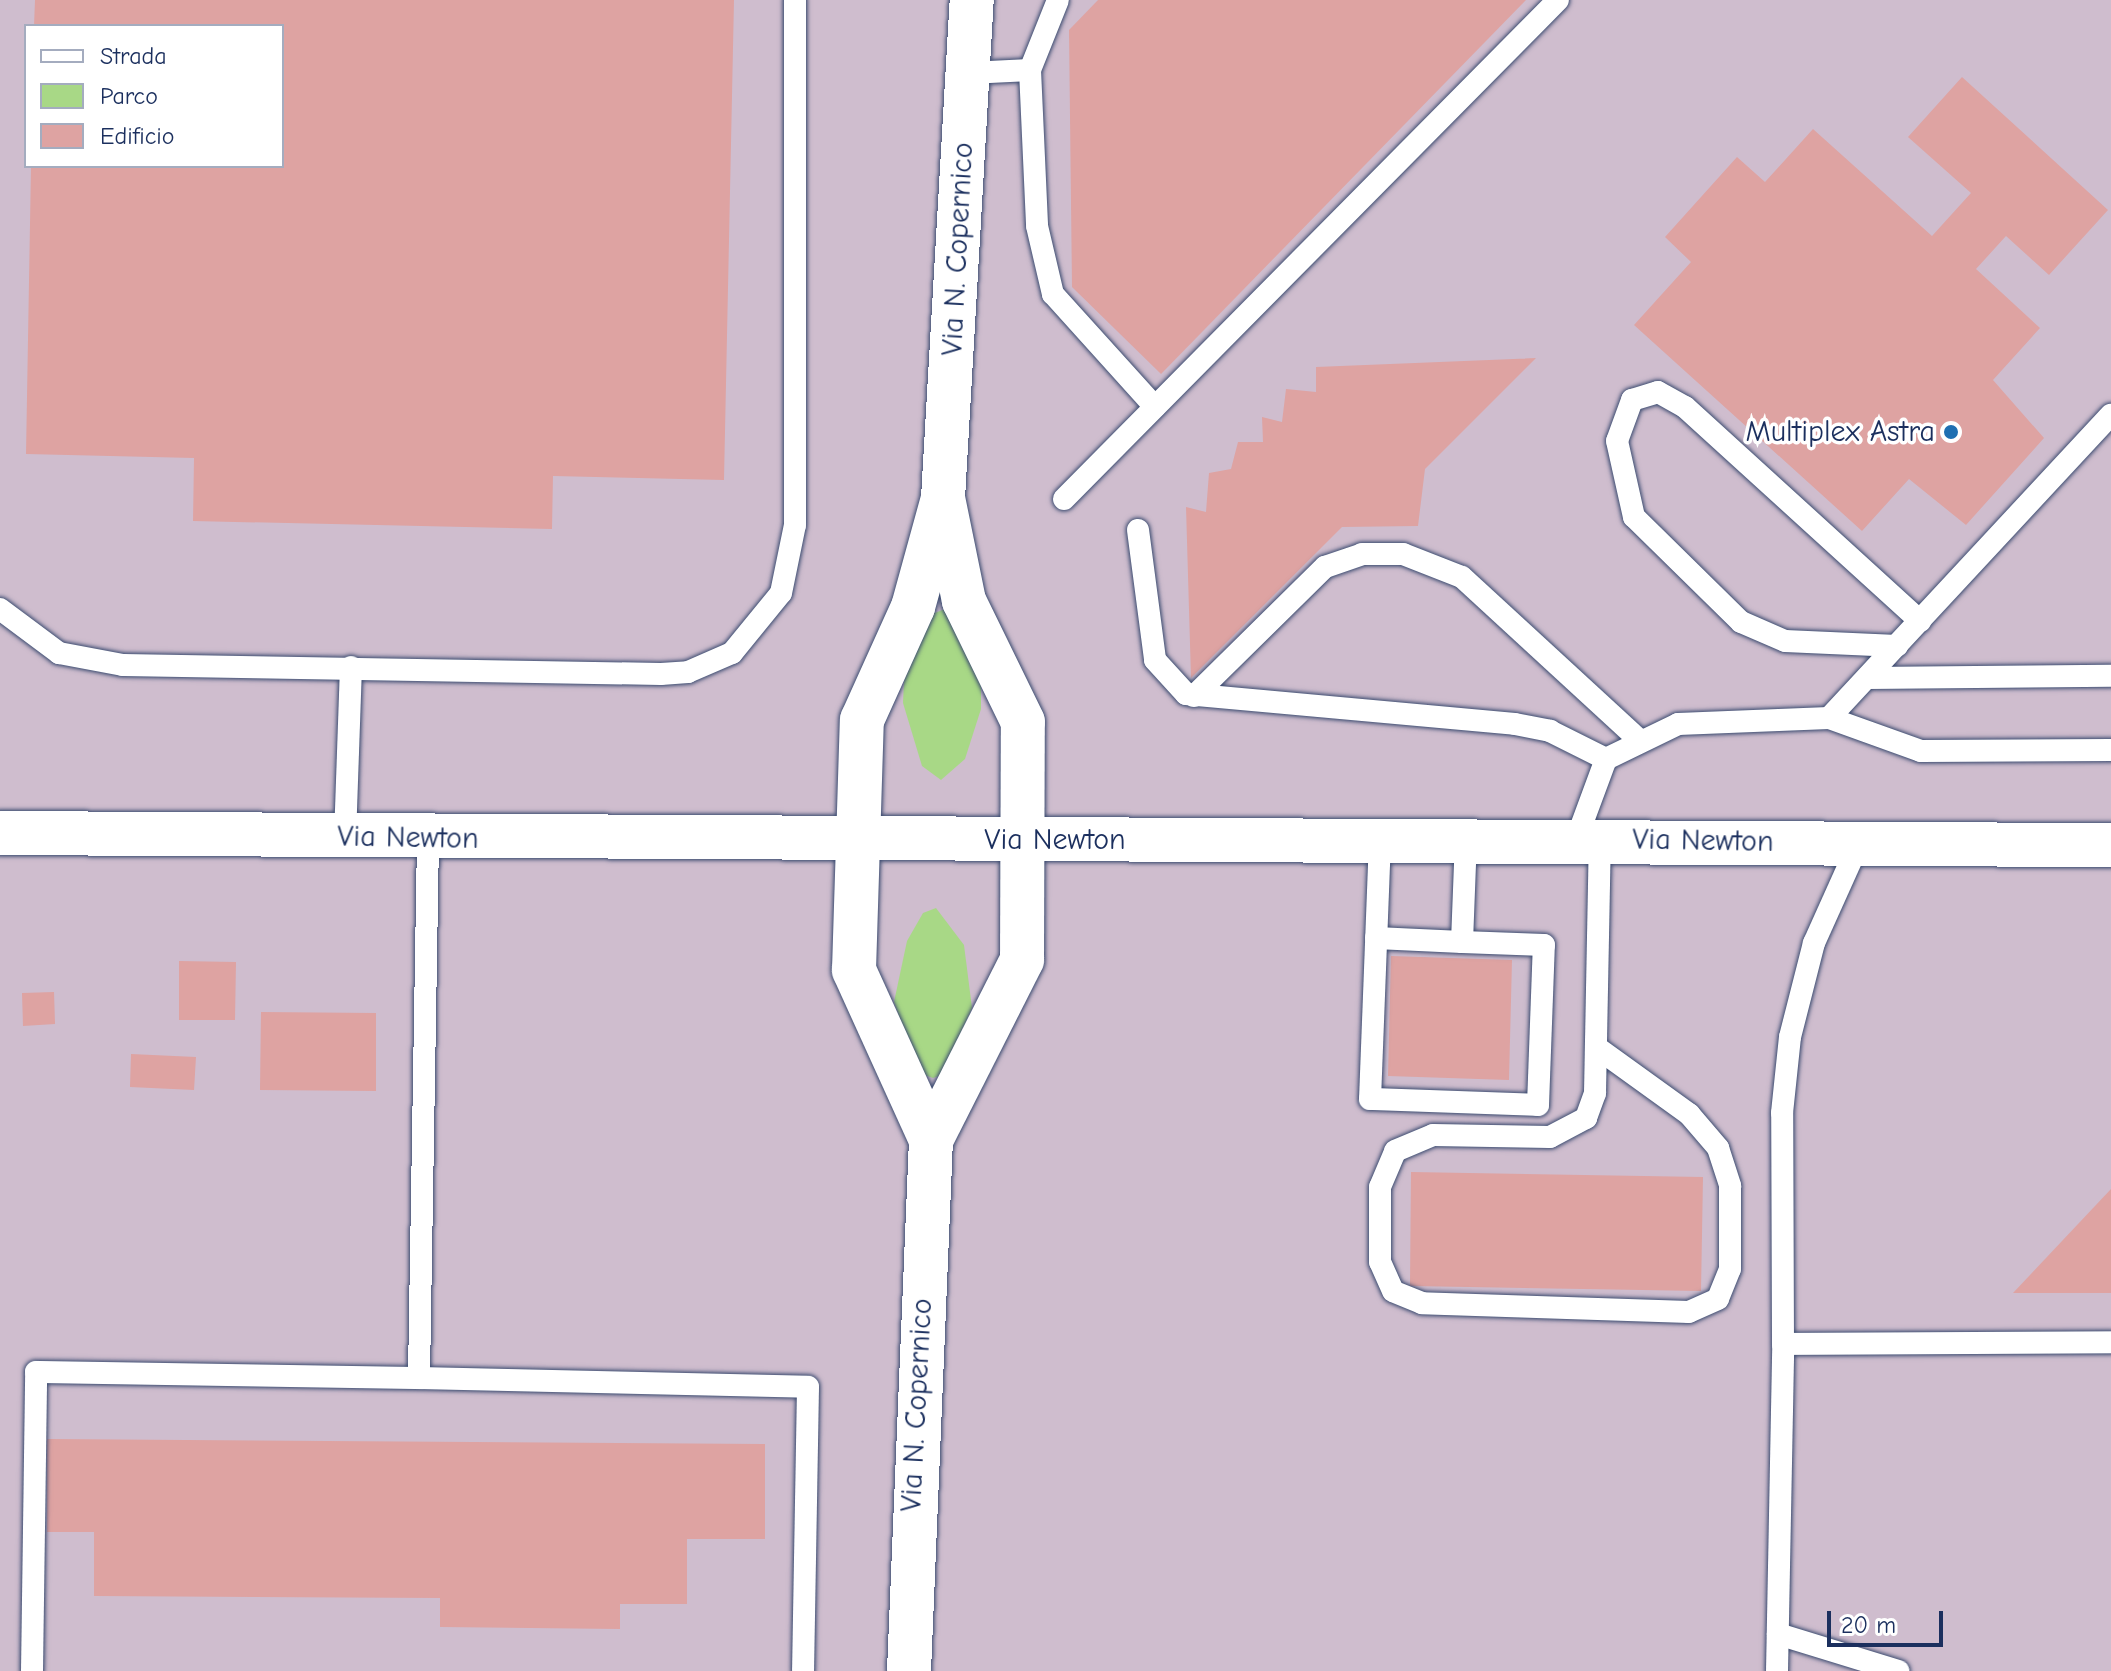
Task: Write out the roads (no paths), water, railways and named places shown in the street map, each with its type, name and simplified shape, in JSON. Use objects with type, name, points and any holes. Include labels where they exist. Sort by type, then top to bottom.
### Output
[{"type":"street","name":"Via N. Copernico","points":[[943,498],[972,0]]},
{"type":"street","points":[[931,1140],[1022,960],[1026,839],[1023,722],[964,601],[943,498]]},
{"type":"street","points":[[931,1140],[854,970],[862,720],[913,607],[943,498]]},
{"type":"street","name":"Via Newton","points":[[0,833],[858,842],[1380,839],[2111,845]]},
{"type":"street","name":"Via N. Copernico","points":[[909,1671],[931,1140]]},
{"type":"lane","points":[[0,609],[33,639],[89,661],[688,672],[732,653],[768,616],[785,578],[795,525],[795,0]]},
{"type":"lane","points":[[1058,0],[1030,70],[1037,226],[1053,294],[1155,407]]},
{"type":"lane","points":[[1064,499],[1558,0]]},
{"type":"lane","points":[[969,73],[1030,70]]},
{"type":"lane","points":[[1897,646],[1769,636],[1707,591],[1651,539],[1629,503],[1617,441],[1632,400],[1658,392],[1685,407],[1920,621]]},
{"type":"lane","points":[[1829,718],[2111,415]]},
{"type":"lane","points":[[1138,530],[1155,660],[1167,679],[1194,696],[1515,724],[1550,731],[1606,759]]},
{"type":"lane","points":[[1194,696],[1325,567],[1362,554],[1403,554],[1462,577],[1637,738]]},
{"type":"lane","points":[[345,838],[351,667]]},
{"type":"lane","points":[[1867,678],[2111,676]]},
{"type":"lane","points":[[1596,1047],[1689,1114],[1718,1148],[1730,1186],[1730,1269],[1718,1299],[1689,1312],[1422,1303],[1393,1291],[1380,1262],[1380,1187],[1395,1151],[1433,1135],[1572,1131],[1592,1105],[1596,1047],[1588,840],[1606,759],[1637,738],[1678,724],[1829,718],[1881,743],[1921,751],[2111,750]]},
{"type":"lane","points":[[419,1378],[428,839]]},
{"type":"lane","points":[[1376,938],[1544,945],[1538,1105],[1370,1099],[1376,938],[1380,839]]},
{"type":"lane","points":[[1462,942],[1466,840]]},
{"type":"lane","points":[[1777,1671],[1783,1344],[1782,1113],[1790,1037],[1814,943],[1859,843]]},
{"type":"lane","points":[[1783,1344],[2111,1342]]},
{"type":"lane","points":[[32,1671],[36,1372],[808,1387],[803,1671]]},
{"type":"lane","points":[[1778,1634],[1898,1671]]},
{"type":"place","name":"Multiplex Astra","points":[[1951,432]]}]
